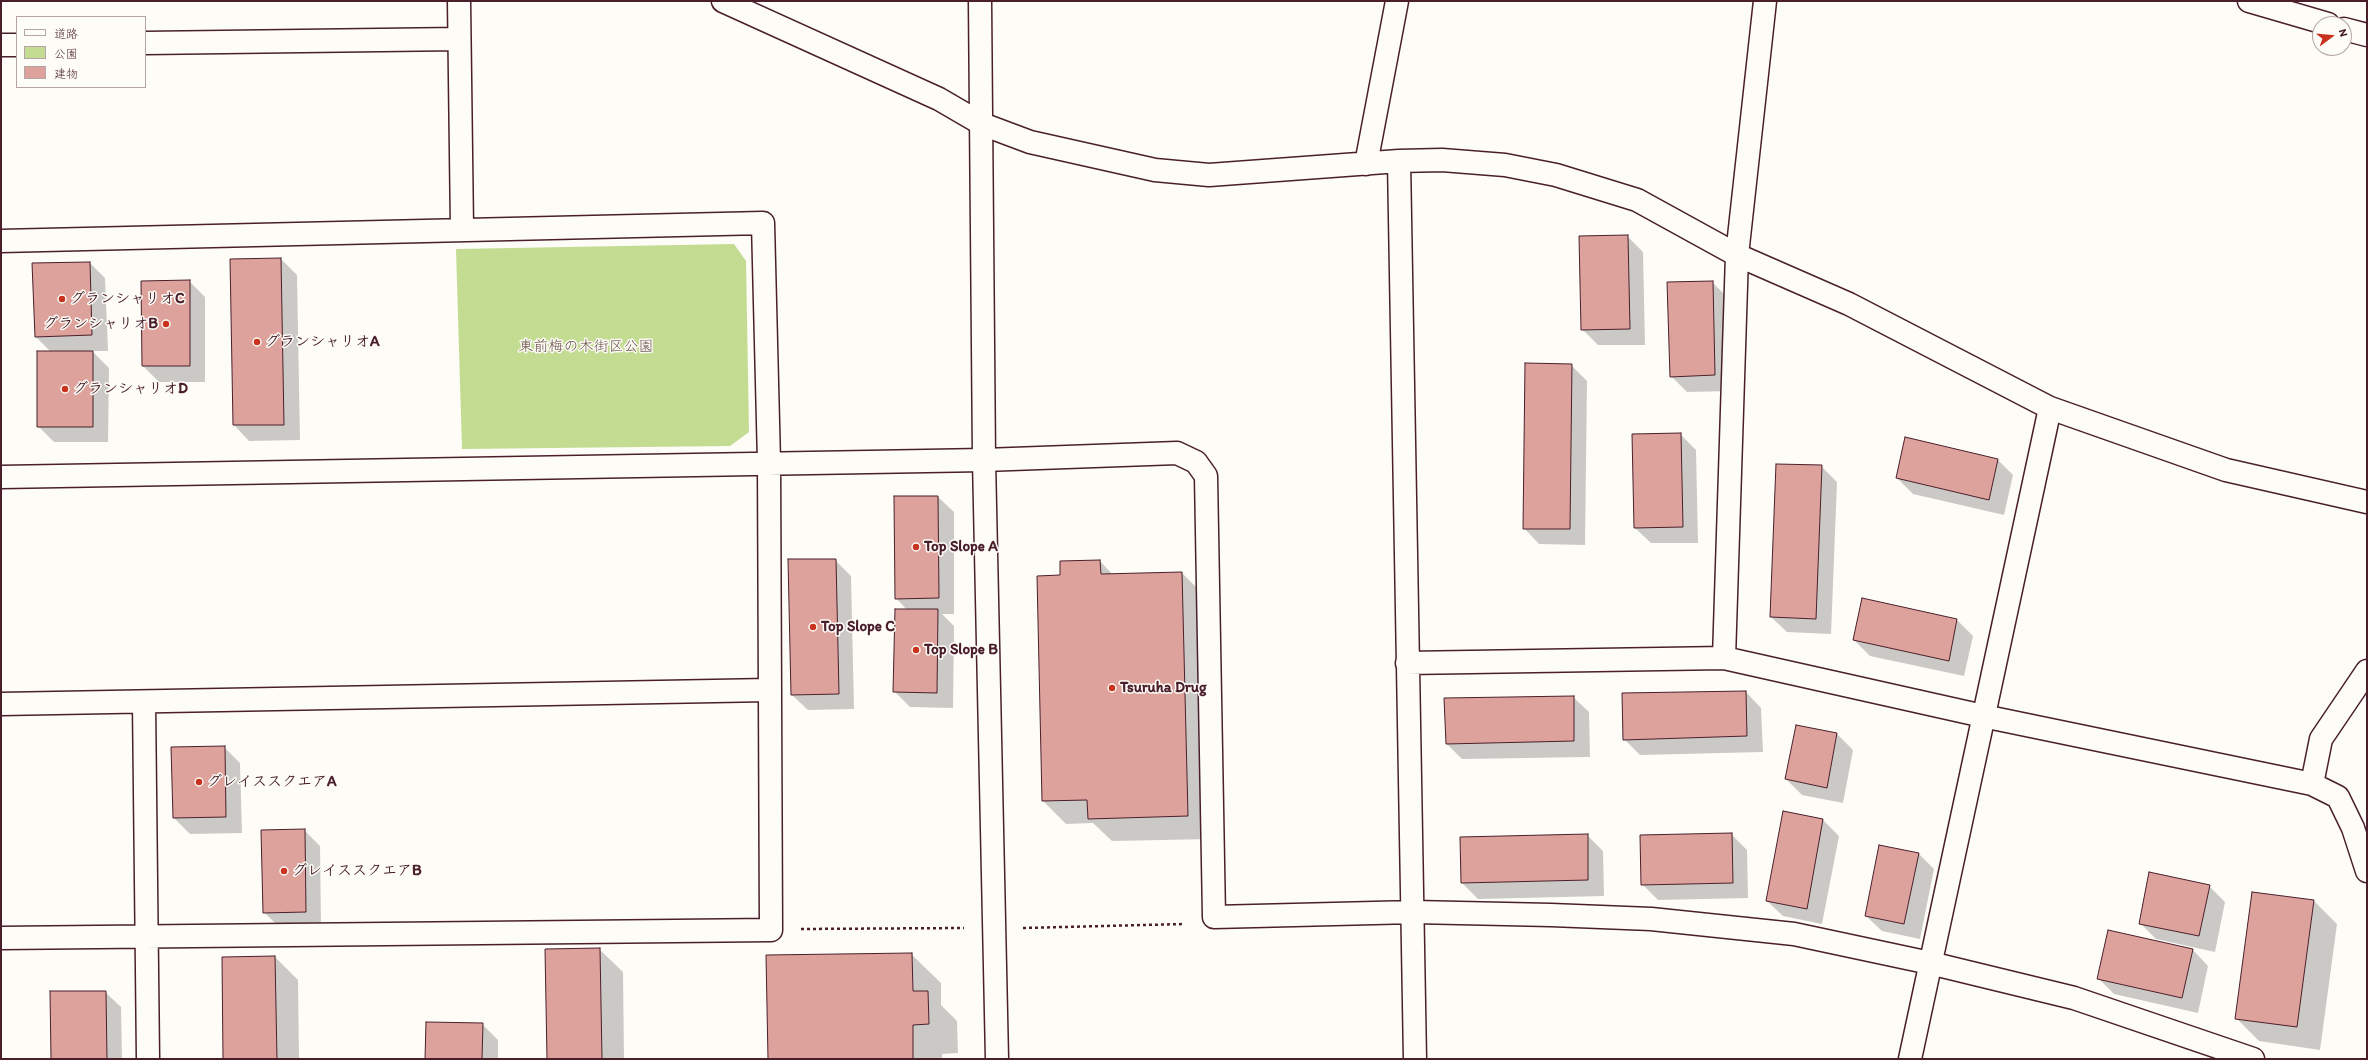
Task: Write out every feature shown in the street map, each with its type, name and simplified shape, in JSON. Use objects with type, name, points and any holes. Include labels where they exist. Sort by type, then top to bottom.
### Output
[{"type":"street","points":[[459,1],[462,229]]},
{"type":"street","points":[[723,1],[939,100],[982,124],[1030,142],[1155,170],[1209,175],[1399,161],[1442,160],[1504,165],[1556,175],[1636,200],[1737,256],[1849,304],[2050,408],[2226,470],[2367,502]]},
{"type":"street","points":[[980,1],[984,460],[998,1059]]},
{"type":"street","points":[[1366,164],[1397,1]]},
{"type":"street","points":[[1724,658],[1737,256],[1765,1]]},
{"type":"street","points":[[2249,1],[2312,19]]},
{"type":"street","points":[[2352,31],[2367,35]]},
{"type":"street","points":[[146,43],[459,39]]},
{"type":"street","points":[[1,45],[16,45]]},
{"type":"street","points":[[1399,161],[1414,912],[1415,1059]]},
{"type":"street","points":[[1,241],[763,223],[769,462],[771,930],[147,935],[1,938]]},
{"type":"street","points":[[1910,1059],[2050,408]]},
{"type":"street","points":[[1,477],[769,462],[984,460],[1177,454],[1196,462],[1206,476],[1214,918],[1414,912],[1651,919],[1794,934],[1930,963],[2074,998],[2253,1059]]},
{"type":"street","points":[[1408,663],[1724,658],[1983,716],[2312,784],[2338,797],[2354,828],[2367,871]]},
{"type":"street","points":[[2312,784],[2321,739],[2367,671]]},
{"type":"street","points":[[1,704],[769,690]]},
{"type":"street","points":[[144,702],[148,1059]]},
{"type":"path","points":[[771,930],[994,928],[1188,923],[1214,918]]},
{"type":"green space","name":"東前梅の木街区公園","points":[[734,244],[746,261],[749,432],[730,446],[462,449],[456,249]]},
{"type":"building","points":[[1628,235],[1630,329],[1581,330],[1579,236]]},
{"type":"building","name":"グランシャリオA","points":[[281,258],[284,425],[233,425],[230,259]]},
{"type":"building","name":"グランシャリオC","points":[[90,262],[92,335],[35,337],[32,263]]},
{"type":"building","name":"グランシャリオB","points":[[190,280],[190,366],[142,366],[141,281]]},
{"type":"building","points":[[1713,281],[1715,375],[1670,377],[1667,282]]},
{"type":"building","name":"グランシャリオD","points":[[37,351],[93,351],[93,427],[37,427]]},
{"type":"building","points":[[1525,363],[1572,364],[1570,529],[1523,529]]},
{"type":"building","points":[[1681,433],[1683,527],[1634,528],[1632,434]]},
{"type":"building","points":[[1905,437],[1998,459],[1989,500],[1896,478]]},
{"type":"building","points":[[1776,464],[1822,465],[1816,619],[1770,617]]},
{"type":"building","name":"Top Slope A","points":[[894,496],[938,496],[939,598],[895,599]]},
{"type":"building","name":"Top Slope C","points":[[788,559],[836,559],[839,694],[791,695]]},
{"type":"building","name":"Tsuruha Drug","points":[[1100,560],[1101,574],[1182,572],[1188,816],[1088,819],[1087,800],[1042,801],[1037,576],[1060,575],[1060,561]]},
{"type":"building","points":[[1862,598],[1957,619],[1949,661],[1853,640]]},
{"type":"building","name":"Top Slope B","points":[[895,609],[938,609],[937,693],[893,692]]},
{"type":"building","points":[[1746,691],[1747,736],[1623,740],[1622,693]]},
{"type":"building","points":[[1574,696],[1574,741],[1446,744],[1444,698]]},
{"type":"building","points":[[1796,725],[1837,733],[1827,788],[1785,779]]},
{"type":"building","name":"グレイススクエアA","points":[[225,746],[226,817],[173,818],[171,747]]},
{"type":"building","points":[[1783,811],[1823,819],[1807,909],[1766,901]]},
{"type":"building","name":"グレイススクエアB","points":[[305,829],[306,912],[263,913],[261,830]]},
{"type":"building","points":[[1732,833],[1733,883],[1641,885],[1640,835]]},
{"type":"building","points":[[1588,834],[1588,880],[1461,883],[1460,837]]},
{"type":"building","points":[[1879,845],[1919,853],[1904,924],[1865,916]]},
{"type":"building","points":[[2149,872],[2210,885],[2199,936],[2139,924]]},
{"type":"building","points":[[2252,892],[2314,900],[2297,1027],[2235,1019]]},
{"type":"building","points":[[2108,930],[2193,949],[2182,998],[2097,979]]},
{"type":"building","points":[[600,948],[602,1059],[547,1059],[545,949]]},
{"type":"building","points":[[912,953],[913,991],[928,991],[929,1024],[913,1025],[913,1059],[768,1059],[766,955]]},
{"type":"building","points":[[275,956],[277,1059],[223,1059],[222,957]]},
{"type":"building","points":[[50,991],[106,991],[107,1059],[51,1059]]},
{"type":"building","points":[[426,1022],[483,1023],[482,1059],[425,1059]]},
{"type":"place","name":"グランシャリオC","points":[[62,299]]},
{"type":"place","name":"グランシャリオB","points":[[166,324]]},
{"type":"place","name":"グランシャリオA","points":[[257,342]]},
{"type":"place","name":"グランシャリオD","points":[[65,389]]},
{"type":"place","name":"Top Slope A","points":[[916,547]]},
{"type":"place","name":"Top Slope C","points":[[813,627]]},
{"type":"place","name":"Top Slope B","points":[[916,650]]},
{"type":"place","name":"Tsuruha Drug","points":[[1112,688]]},
{"type":"place","name":"グレイススクエアA","points":[[199,782]]},
{"type":"place","name":"グレイススクエアB","points":[[284,871]]}]
